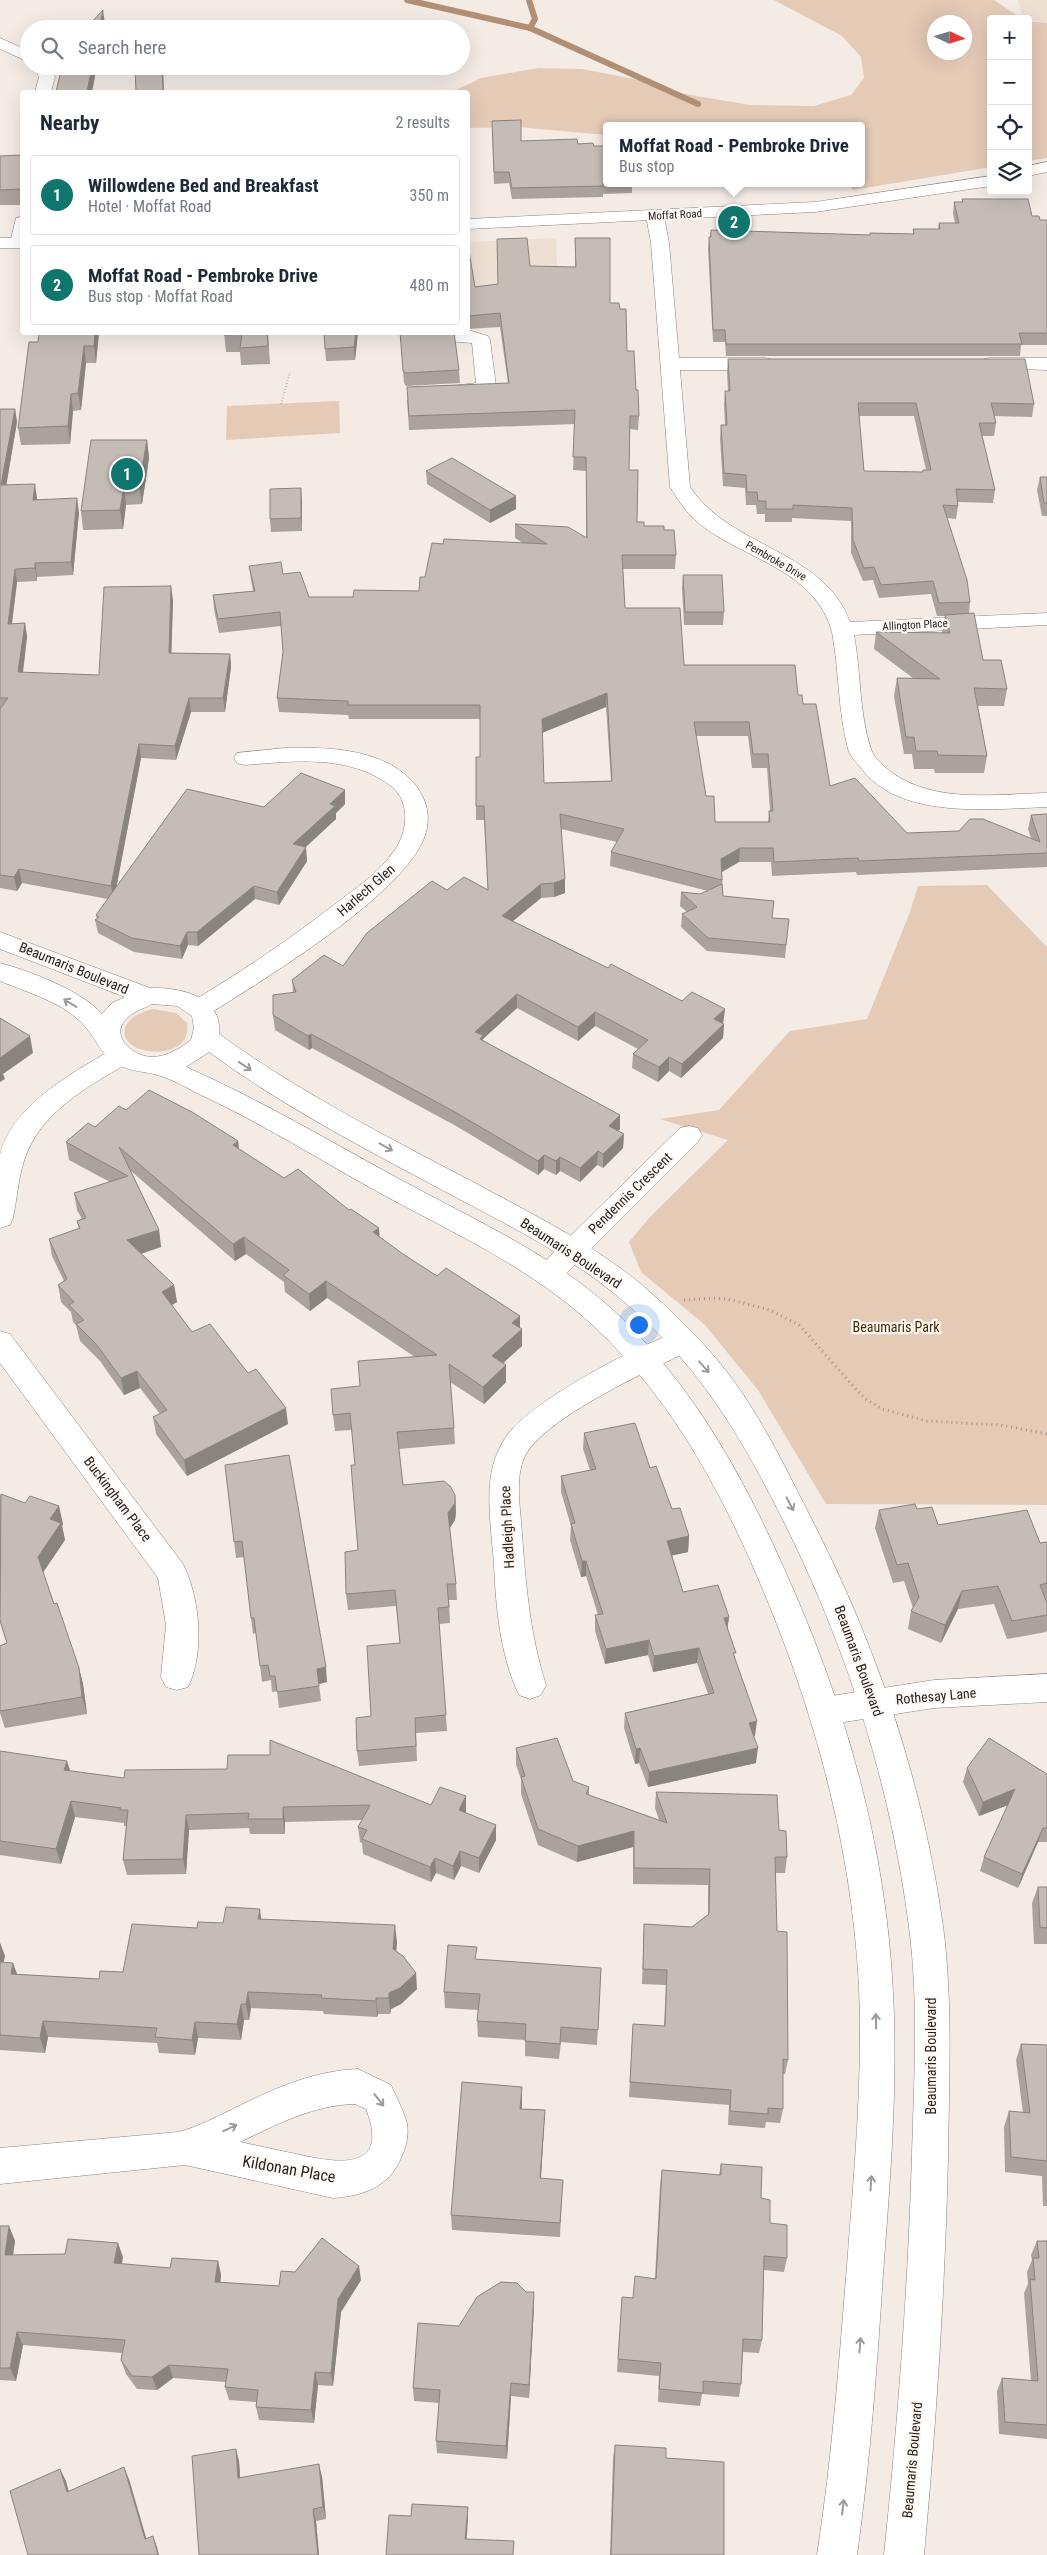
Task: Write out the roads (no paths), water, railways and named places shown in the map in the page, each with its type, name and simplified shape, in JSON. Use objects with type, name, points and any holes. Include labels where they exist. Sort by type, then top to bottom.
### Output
[{"type":"street","points":[[0,43],[20,53]]},
{"type":"street","points":[[44,90],[46,75]]},
{"type":"street","points":[[1032,170],[1047,167]]},
{"type":"street","points":[[1032,176],[1047,174]]},
{"type":"street","name":"Moffat Road","points":[[470,224],[814,207],[987,181]]},
{"type":"street","name":"Pembroke Drive","points":[[655,216],[660,243],[680,487],[685,499],[724,532],[805,576],[828,600],[842,629],[860,751],[866,764],[881,777],[904,789],[938,799],[965,801],[1047,800]]},
{"type":"street","points":[[0,244],[20,243]]},
{"type":"street","points":[[437,392],[475,390],[486,386],[482,340],[471,336],[455,335]]},
{"type":"street","points":[[671,364],[786,364]]},
{"type":"street","points":[[970,364],[1047,364]]},
{"type":"street","name":"Allington Place","points":[[842,629],[1047,620]]},
{"type":"street","name":"Harlech Glen","points":[[203,1022],[278,958],[374,886],[397,864],[409,847],[416,829],[417,810],[409,790],[392,776],[365,763],[303,755],[245,758]]},
{"type":"street","name":"Beaumaris Boulevard","points":[[0,940],[148,996]]},
{"type":"street","points":[[0,971],[55,994],[87,1013],[113,1046],[132,1062],[158,1065],[186,1057],[203,1043],[203,1022],[185,1000],[171,996],[148,996],[126,1005],[115,1013],[108,1024],[113,1046]]},
{"type":"street","name":"Beaumaris Boulevard","points":[[203,1022],[284,1092],[512,1215],[572,1250],[613,1277],[681,1342],[721,1385],[754,1437],[812,1546],[844,1616],[893,1759],[910,1829],[927,1930],[934,2022],[929,2194],[921,2352],[904,2555]]},
{"type":"street","points":[[0,1218],[11,1160],[21,1137],[37,1116],[82,1079],[113,1046]]},
{"type":"street","name":"Beaumaris Boulevard","points":[[158,1065],[234,1100],[550,1273],[602,1317],[644,1360],[680,1401],[710,1448],[758,1543],[790,1617],[825,1711],[846,1786],[863,1868],[876,1987],[877,2089],[862,2315],[856,2390],[836,2555]]},
{"type":"street","name":"Pendennis Crescent","points":[[550,1273],[689,1135]]},
{"type":"street","name":"Buckingham Place","points":[[0,1342],[172,1573],[181,1604],[183,1638],[177,1677]]},
{"type":"street","name":"Hadleigh Place","points":[[530,1685],[518,1650],[512,1612],[505,1477],[513,1449],[528,1430],[601,1382],[681,1342]]},
{"type":"street","name":"Rothesay Lane","points":[[825,1711],[934,1694],[1047,1688]]},
{"type":"street","name":"Kildonan Place","points":[[0,2166],[71,2162],[186,2148],[280,2105],[328,2086],[357,2085],[376,2095],[387,2113],[390,2133],[387,2152],[376,2167],[357,2178],[333,2180],[186,2148]]},
{"type":"waterway","points":[[407,0],[530,28]]},
{"type":"waterway","points":[[529,0],[535,19],[530,28]]},
{"type":"waterway","points":[[530,28],[698,104]]},
{"type":"place","name":"Moffat Road - Pembroke Drive","points":[[734,222]]},
{"type":"place","name":"Willowdene Bed and Breakfast","points":[[127,474]]},
{"type":"park label","name":"Beaumaris Park","points":[[896,1327]]}]
